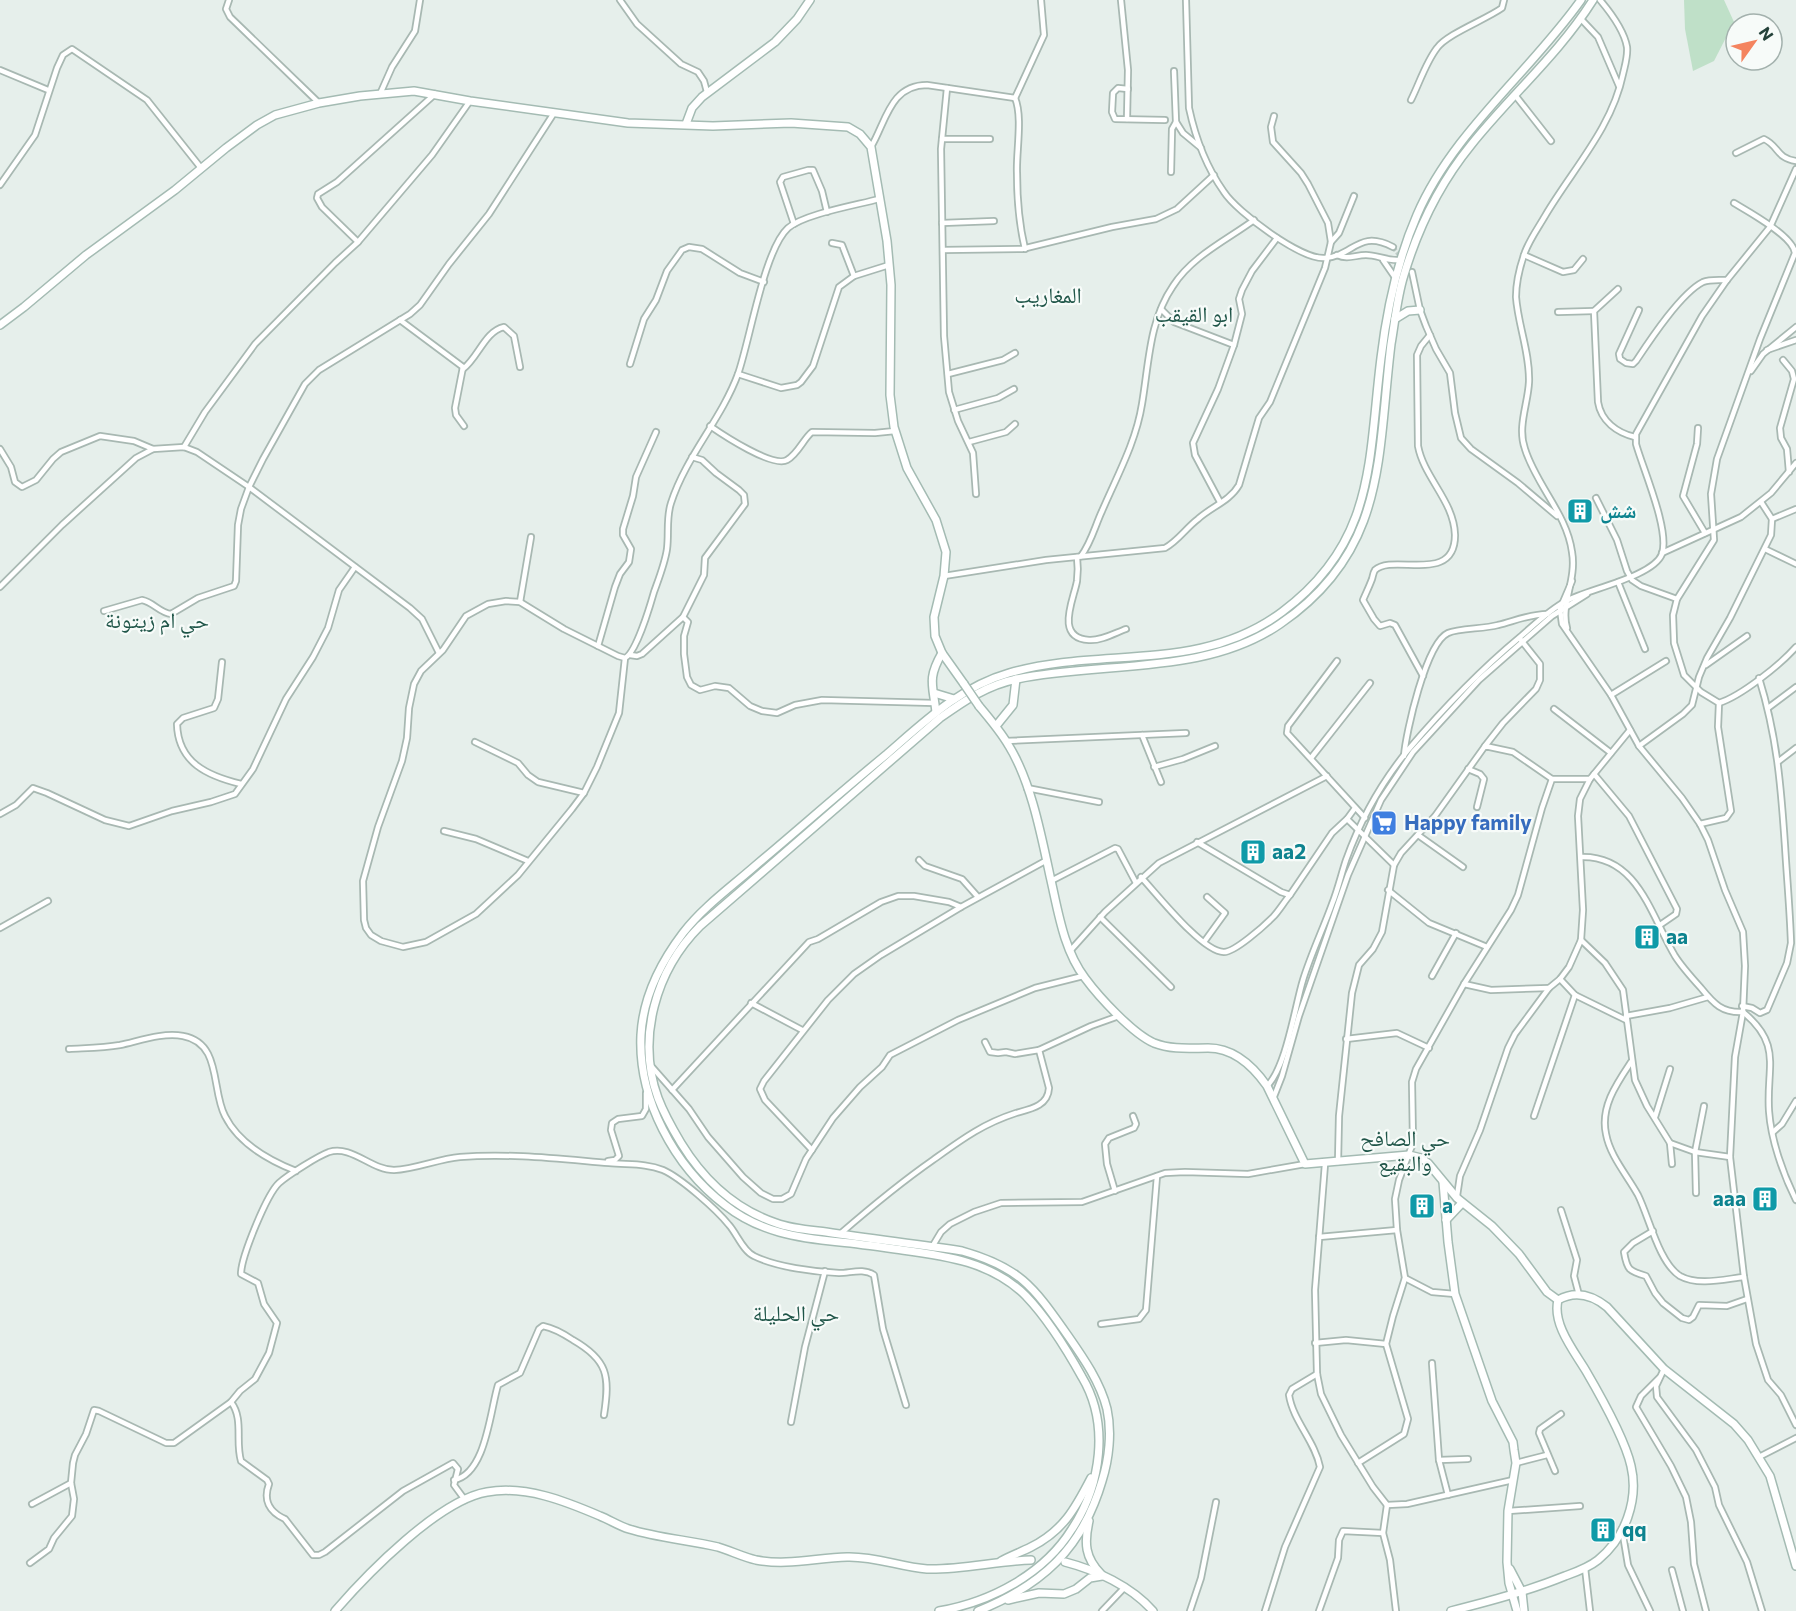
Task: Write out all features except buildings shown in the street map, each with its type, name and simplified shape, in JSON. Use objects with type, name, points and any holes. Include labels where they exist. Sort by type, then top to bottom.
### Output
[{"type":"main road","points":[[686,124],[692,108],[707,92],[775,42],[797,19],[810,0]]},
{"type":"main road","points":[[939,1611],[973,1603],[993,1595],[1030,1573],[1055,1552],[1070,1533],[1083,1510],[1092,1486],[1100,1432],[1097,1412],[1085,1381],[1038,1310],[1018,1289],[980,1266],[949,1257],[800,1238],[763,1228],[737,1214],[712,1195],[683,1161],[655,1114],[646,1090],[642,1066],[643,1019],[652,988],[669,954],[684,932],[712,904],[780,844],[954,699],[992,679],[1017,671],[1080,661],[1184,653],[1212,646],[1267,622],[1301,597],[1342,547],[1359,511],[1372,449],[1380,364],[1394,276],[1419,209],[1445,165],[1472,130],[1555,35],[1581,0]]},
{"type":"main road","points":[[1086,1581],[1089,1568],[1086,1544],[1107,1457],[1109,1429],[1107,1408],[1091,1372],[1045,1302],[1030,1285],[1011,1270],[979,1256],[777,1224],[751,1212],[724,1195],[707,1179],[688,1155],[669,1124],[657,1096],[649,1039],[653,1009],[662,983],[687,939],[732,897],[940,718],[964,701],[1016,679],[1202,657],[1262,635],[1289,618],[1315,595],[1348,554],[1364,523],[1370,504],[1380,456],[1397,302],[1416,241],[1435,200],[1472,144],[1581,19],[1593,0]]},
{"type":"main road","points":[[0,325],[19,312],[86,255],[267,119],[319,102],[414,91],[470,102],[628,123],[713,126],[791,123],[844,126],[856,131],[871,147],[887,241],[891,285],[890,405],[895,431],[907,468],[936,520],[946,552],[944,576],[934,617],[935,636],[942,653],[996,726],[1018,764],[1047,860],[1058,914],[1070,951],[1083,976],[1119,1016],[1149,1041],[1182,1048],[1217,1048],[1233,1054],[1251,1066],[1267,1086],[1305,1164],[1409,1155],[1421,1158],[1428,1163],[1459,1200],[1492,1226],[1519,1254],[1547,1292],[1558,1300]]},
{"type":"main road","points":[[1397,302],[1408,311]]},
{"type":"main road","points":[[1395,319],[1408,311],[1420,310]]},
{"type":"main road","points":[[936,712],[931,685],[932,674],[942,653]]},
{"type":"main road","points":[[996,726],[1010,710],[1016,679]]},
{"type":"main road","points":[[998,685],[1013,695]]},
{"type":"main road","points":[[934,693],[954,699]]},
{"type":"main road","points":[[1443,1182],[1455,1294],[1492,1401],[1513,1442],[1516,1463],[1508,1511],[1507,1562],[1517,1611]]},
{"type":"main road","points":[[1446,1220],[1459,1200]]},
{"type":"main road","points":[[1451,1611],[1522,1592],[1585,1568],[1606,1552],[1631,1509],[1634,1495],[1631,1464],[1597,1392],[1560,1325],[1556,1308],[1558,1300],[1566,1296],[1579,1295],[1597,1299],[1664,1369],[1734,1424],[1760,1457],[1770,1476],[1796,1566]]},
{"type":"main road","points":[[1053,1332],[1062,1328]]},
{"type":"main road","points":[[994,1564],[1038,1544],[1061,1526],[1078,1502],[1096,1468]]},
{"type":"main road","points":[[335,1611],[421,1528],[447,1509],[484,1492],[518,1490],[548,1497],[586,1510],[626,1528],[718,1547],[771,1562],[855,1557],[873,1558],[928,1569],[1031,1560]]},
{"type":"main road","points":[[1006,1600],[1037,1580],[1053,1566],[1074,1543],[1094,1506]]},
{"type":"main road","points":[[1065,1562],[1089,1568],[1125,1587],[1153,1611]]},
{"type":"main road","points":[[1507,1562],[1522,1592],[1524,1611]]},
{"type":"main road","points":[[978,1611],[1006,1600],[1044,1593],[1057,1595],[1070,1592],[1086,1581],[1102,1576]]},
{"type":"main road","points":[[1037,1580],[1039,1588],[1044,1593]]},
{"type":"street","points":[[229,0],[226,9],[230,17],[319,102]]},
{"type":"street","points":[[380,94],[392,67],[415,31],[420,0]]},
{"type":"street","points":[[620,0],[636,24],[681,64],[698,72],[707,92]]},
{"type":"street","points":[[1025,249],[1020,222],[1017,173],[1018,121],[1014,98],[1044,35],[1041,0]]},
{"type":"street","points":[[1121,0],[1128,89],[1127,119]]},
{"type":"street","points":[[1186,0],[1189,108],[1202,149],[1214,176],[1227,196],[1277,238],[1320,258],[1337,255],[1355,245],[1370,241],[1386,243],[1393,247]]},
{"type":"street","points":[[1411,100],[1438,46],[1449,37],[1502,8],[1504,0]]},
{"type":"street","points":[[1568,600],[1572,581],[1572,551],[1559,518],[1527,457],[1523,441],[1522,427],[1529,375],[1516,293],[1524,255],[1531,238],[1554,199],[1607,121],[1620,89],[1627,59],[1627,47],[1622,32],[1600,0]]},
{"type":"street","points":[[1581,19],[1598,37],[1620,89]]},
{"type":"street","points":[[0,185],[35,135],[48,90],[63,55],[70,49],[75,50],[147,100],[201,168]]},
{"type":"street","points":[[0,70],[48,90]]},
{"type":"street","points":[[1174,71],[1176,122],[1183,133],[1202,149]]},
{"type":"street","points":[[871,147],[888,109],[901,93],[921,85],[1014,98]]},
{"type":"street","points":[[947,88],[942,139],[944,336],[949,392],[954,410],[969,442],[975,465],[976,494]]},
{"type":"street","points":[[1128,89],[1118,88],[1114,91],[1112,110],[1116,120],[1165,120]]},
{"type":"street","points":[[358,243],[322,207],[317,198],[318,194],[337,182],[435,94]]},
{"type":"street","points":[[1515,95],[1551,141]]},
{"type":"street","points":[[184,447],[205,412],[255,344],[335,263],[358,243],[432,155],[470,102]]},
{"type":"street","points":[[104,611],[142,600],[171,614],[198,598],[234,585],[238,525],[249,487],[279,428],[309,379],[319,370],[420,306],[449,264],[489,214],[554,113]]},
{"type":"street","points":[[944,576],[1046,560],[1167,547],[1200,517],[1231,496],[1239,485],[1259,418],[1270,402],[1328,258],[1331,242],[1328,223],[1305,178],[1273,142],[1271,127],[1274,116]]},
{"type":"street","points":[[1171,172],[1172,129],[1176,122]]},
{"type":"street","points":[[942,139],[990,139]]},
{"type":"street","points":[[1736,153],[1764,139],[1770,142],[1782,157],[1796,160]]},
{"type":"street","points":[[1662,553],[1661,525],[1635,437],[1689,339],[1726,280],[1770,227],[1796,169]]},
{"type":"street","points":[[794,224],[780,182],[783,177],[813,170],[822,191],[827,212]]},
{"type":"street","points":[[943,250],[1025,249],[1166,216],[1185,204],[1214,176]]},
{"type":"street","points":[[1331,242],[1339,233],[1354,196]]},
{"type":"street","points":[[692,457],[704,461],[739,490],[746,501],[705,558],[704,575],[683,617],[642,654],[636,656],[628,656],[618,657],[564,629],[520,602],[506,601],[488,604],[472,611],[418,676],[411,694],[403,755],[378,827],[363,881],[366,928],[375,938],[406,947],[426,942],[476,914],[507,886],[584,794],[616,721],[628,656],[652,600],[667,552],[671,502],[692,457],[738,374],[776,246],[784,233],[794,224],[827,212],[879,199]]},
{"type":"street","points":[[1719,703],[1696,688],[1684,675],[1676,650],[1672,622],[1677,599],[1712,544],[1711,494],[1715,468],[1760,339],[1795,253],[1791,244],[1734,203]]},
{"type":"street","points":[[1126,629],[1091,640],[1077,635],[1070,628],[1068,614],[1077,581],[1079,557],[1090,541],[1131,444],[1142,405],[1152,334],[1172,287],[1188,267],[1254,220]]},
{"type":"street","points":[[942,223],[994,221]]},
{"type":"street","points":[[1220,502],[1195,455],[1193,444],[1234,345],[1242,314],[1239,298],[1242,290],[1252,271],[1277,238]]},
{"type":"street","points":[[832,243],[842,245],[854,276]]},
{"type":"street","points":[[630,364],[644,320],[656,300],[667,271],[682,250],[689,247],[702,249],[740,273],[764,282]]},
{"type":"street","points":[[1337,255],[1346,258],[1368,255],[1381,259],[1399,260]]},
{"type":"street","points":[[1524,255],[1563,272],[1574,270],[1583,260]]},
{"type":"street","points":[[1381,259],[1394,276]]},
{"type":"street","points":[[738,374],[781,388],[797,385],[813,366],[836,293],[843,283],[854,276],[889,265]]},
{"type":"street","points":[[1412,272],[1420,310],[1450,373],[1458,429],[1464,443],[1518,483],[1559,518]]},
{"type":"street","points":[[1639,310],[1618,354],[1619,358],[1626,363],[1633,364],[1636,361],[1654,333],[1696,288],[1708,280],[1726,280]]},
{"type":"street","points":[[1558,312],[1594,311],[1618,289]]},
{"type":"street","points":[[1161,309],[1174,322],[1234,345]]},
{"type":"street","points":[[1594,311],[1600,411],[1607,422],[1617,430],[1635,437]]},
{"type":"street","points":[[400,320],[461,365],[463,369]]},
{"type":"street","points":[[464,426],[456,415],[455,408],[463,369],[471,363],[494,332],[504,327],[510,330],[514,336],[520,367]]},
{"type":"street","points":[[1748,375],[1760,357],[1796,327]]},
{"type":"street","points":[[1423,676],[1395,625],[1390,623],[1383,626],[1377,623],[1363,600],[1373,574],[1378,569],[1390,565],[1423,566],[1437,563],[1448,556],[1454,545],[1454,526],[1447,503],[1422,460],[1418,446],[1417,355],[1420,346],[1430,335]]},
{"type":"street","points":[[1767,350],[1796,340]]},
{"type":"street","points":[[948,374],[1003,360],[1015,353]]},
{"type":"street","points":[[1784,360],[1794,377],[1780,428],[1781,438],[1787,449],[1789,472]]},
{"type":"street","points":[[954,410],[998,398],[1014,388]]},
{"type":"street","points":[[969,442],[1006,432],[1015,424]]},
{"type":"street","points":[[710,426],[771,460],[780,462],[790,458],[812,432],[895,431]]},
{"type":"street","points":[[1698,428],[1696,447],[1683,496],[1706,533]]},
{"type":"street","points":[[598,646],[617,580],[630,560],[631,549],[623,536],[623,529],[636,477],[656,432]]},
{"type":"street","points":[[0,449],[11,466],[15,482],[22,487],[36,480],[61,453],[100,436],[135,441],[153,449]]},
{"type":"street","points":[[0,587],[136,458],[153,449],[184,447],[197,452],[249,487],[418,614],[439,653]]},
{"type":"street","points":[[1562,606],[1568,600],[1591,590],[1630,577],[1651,566],[1662,553],[1736,521],[1761,502],[1796,463]]},
{"type":"street","points":[[1596,498],[1617,540],[1630,577],[1641,586],[1677,599]]},
{"type":"street","points":[[1639,746],[1691,708],[1703,666],[1773,530],[1772,519],[1761,502]]},
{"type":"street","points":[[1772,519],[1796,509]]},
{"type":"street","points":[[520,602],[531,537]]},
{"type":"street","points":[[1765,549],[1796,564]]},
{"type":"street","points":[[0,814],[16,805],[33,789],[105,820],[129,826],[172,811],[231,796],[237,792],[257,762],[286,699],[314,657],[328,627],[339,590],[355,567]]},
{"type":"street","points":[[1572,581],[1562,606],[1560,621],[1611,695],[1639,746],[1682,798],[1700,824],[1743,932],[1745,966],[1743,1012],[1735,1058],[1731,1157],[1744,1277],[1756,1344],[1768,1380],[1781,1395],[1796,1425]]},
{"type":"street","points":[[1618,582],[1646,649]]},
{"type":"street","points":[[1267,1086],[1278,1069],[1306,971],[1359,830],[1385,782],[1404,756],[1471,682],[1550,615],[1591,590]]},
{"type":"street","points":[[1404,756],[1409,727],[1423,676],[1432,652],[1441,639],[1448,633],[1487,628],[1550,615]]},
{"type":"street","points":[[683,617],[688,622],[683,644],[687,677],[691,685],[697,689],[704,690],[715,686],[729,688],[750,706],[773,713],[822,700],[935,703]]},
{"type":"street","points":[[1703,666],[1747,636]]},
{"type":"street","points":[[1338,1162],[1339,1116],[1346,1039],[1357,970],[1380,937],[1394,865],[1401,853],[1438,812],[1485,746],[1539,685],[1542,674],[1540,664],[1521,639]]},
{"type":"street","points":[[1273,1099],[1285,1069],[1310,984],[1348,875],[1370,822],[1390,785],[1424,740],[1479,680],[1521,639]]},
{"type":"street","points":[[1719,703],[1759,678],[1796,647]]},
{"type":"street","points":[[1611,695],[1666,661]]},
{"type":"street","points":[[222,662],[218,699],[214,708],[183,718],[177,724],[177,728],[182,747],[191,762],[217,777],[241,784]]},
{"type":"street","points":[[1337,662],[1287,730],[1289,737],[1370,822]]},
{"type":"street","points":[[1742,1006],[1760,1013],[1767,1010],[1787,963],[1791,943],[1779,762],[1768,708],[1759,678]]},
{"type":"street","points":[[1311,758],[1370,683]]},
{"type":"street","points":[[1768,708],[1796,687]]},
{"type":"street","points":[[1700,824],[1726,818],[1731,811],[1718,728],[1719,703]]},
{"type":"street","points":[[1554,709],[1611,753]]},
{"type":"street","points":[[1459,1200],[1460,1176],[1508,1048],[1515,1034],[1569,967],[1581,940],[1583,909],[1580,799],[1594,774],[1630,730]]},
{"type":"street","points":[[1006,741],[1186,733]]},
{"type":"street","points":[[1142,735],[1161,782]]},
{"type":"street","points":[[475,742],[518,763],[528,775],[538,782],[584,794]]},
{"type":"street","points":[[1154,767],[1183,759],[1215,746]]},
{"type":"street","points":[[1485,746],[1513,752],[1552,779],[1590,780]]},
{"type":"street","points":[[1779,762],[1796,748]]},
{"type":"street","points":[[1468,769],[1480,774],[1484,779],[1477,807]]},
{"type":"street","points":[[1594,774],[1629,816],[1677,909],[1676,914],[1660,925]]},
{"type":"street","points":[[1070,951],[1100,917],[1141,877],[1159,863],[1327,776]]},
{"type":"street","points":[[1358,1463],[1404,1434],[1407,1427],[1408,1419],[1386,1344],[1405,1278],[1397,1230],[1395,1199],[1399,1180],[1413,1143],[1412,1082],[1416,1069],[1464,984],[1505,920],[1518,895],[1552,779]]},
{"type":"street","points":[[1385,782],[1390,785]]},
{"type":"street","points":[[1027,788],[1100,802]]},
{"type":"street","points":[[1141,877],[1184,925],[1204,942],[1218,951],[1230,951],[1275,916],[1332,833],[1355,808]]},
{"type":"street","points":[[1347,819],[1394,865]]},
{"type":"street","points":[[444,831],[476,839],[528,861]]},
{"type":"street","points":[[1418,835],[1463,867]]},
{"type":"street","points":[[1197,842],[1281,892],[1290,895]]},
{"type":"street","points":[[1051,881],[1115,848],[1118,849],[1136,883]]},
{"type":"street","points":[[1582,857],[1604,859],[1623,870],[1636,885],[1675,956],[1708,997],[1730,1013],[1743,1012],[1760,1027],[1768,1043],[1769,1111],[1773,1132],[1783,1170],[1796,1200]]},
{"type":"street","points":[[919,860],[925,866],[962,879],[978,897]]},
{"type":"street","points":[[812,1150],[765,1100],[760,1089],[802,1030],[837,990],[854,974],[881,955],[978,897],[1047,860]]},
{"type":"street","points":[[1388,890],[1425,920],[1487,947]]},
{"type":"street","points":[[672,1090],[806,943],[818,939],[881,902],[905,895],[949,902],[961,907]]},
{"type":"street","points":[[1204,942],[1225,914],[1207,897]]},
{"type":"street","points":[[0,928],[48,901]]},
{"type":"street","points":[[1100,917],[1171,987]]},
{"type":"street","points":[[1790,922],[1796,918]]},
{"type":"street","points":[[1432,976],[1456,933]]},
{"type":"street","points":[[1581,940],[1605,963],[1623,990],[1635,1080],[1647,1106],[1670,1143],[1672,1164]]},
{"type":"street","points":[[651,1066],[719,1150],[756,1189],[767,1196],[778,1199],[788,1197],[812,1150],[844,1105],[882,1067],[890,1055],[958,1020],[1035,988],[1083,976]]},
{"type":"street","points":[[1560,979],[1575,995],[1612,1015],[1626,1018],[1708,997]]},
{"type":"street","points":[[1464,984],[1491,990],[1550,988]]},
{"type":"street","points":[[1534,1116],[1575,995]]},
{"type":"street","points":[[751,1003],[802,1030]]},
{"type":"street","points":[[985,1042],[987,1048],[993,1053],[1018,1054],[1039,1050],[1119,1016]]},
{"type":"street","points":[[1346,1039],[1397,1033],[1429,1048]]},
{"type":"street","points":[[69,1049],[101,1047],[179,1035],[195,1040],[210,1058],[228,1122],[257,1152],[296,1171]]},
{"type":"street","points":[[840,1234],[894,1188],[969,1134],[990,1122],[1031,1109],[1044,1102],[1049,1094],[1049,1088],[1039,1050]]},
{"type":"street","points":[[1631,1062],[1616,1084],[1607,1106],[1606,1134],[1615,1158],[1639,1197],[1664,1256],[1675,1272],[1682,1276],[1699,1280],[1744,1277]]},
{"type":"street","points":[[1655,1117],[1670,1069]]},
{"type":"street","points":[[601,1162],[618,1159],[619,1153],[611,1130],[612,1123],[618,1119],[642,1116],[646,1109],[646,1090]]},
{"type":"street","points":[[1773,1132],[1782,1124],[1796,1101]]},
{"type":"street","points":[[1696,1193],[1695,1152],[1704,1106]]},
{"type":"street","points":[[1115,1191],[1107,1164],[1105,1144],[1109,1138],[1134,1128],[1136,1124],[1133,1116]]},
{"type":"street","points":[[1670,1143],[1695,1152],[1731,1157]]},
{"type":"street","points":[[30,1563],[49,1549],[54,1538],[72,1516],[75,1499],[71,1483],[75,1455],[86,1434],[94,1410],[99,1410],[170,1444],[231,1402],[257,1377],[269,1353],[278,1325],[276,1318],[264,1304],[258,1283],[241,1274],[244,1256],[270,1195],[278,1184],[296,1171],[332,1152],[352,1155],[391,1170],[439,1160],[477,1156],[556,1157],[629,1164],[662,1170],[680,1180],[729,1224],[752,1255],[792,1266],[843,1273],[866,1271],[874,1275],[883,1329],[906,1405]]},
{"type":"street","points":[[932,1247],[941,1232],[950,1224],[988,1206],[1009,1203],[1082,1202],[1157,1176],[1185,1172],[1248,1174],[1305,1164]]},
{"type":"street","points":[[1325,1164],[1315,1290],[1317,1374],[1321,1394],[1341,1435],[1387,1505],[1383,1533],[1396,1611]]},
{"type":"street","points":[[1101,1324],[1139,1318],[1146,1310],[1157,1176]]},
{"type":"street","points":[[1561,1210],[1577,1260],[1574,1276],[1579,1295]]},
{"type":"street","points":[[729,1224],[737,1214]]},
{"type":"street","points":[[1319,1237],[1397,1230]]},
{"type":"street","points":[[1653,1231],[1633,1243],[1624,1252],[1626,1265],[1636,1274],[1646,1276],[1663,1303],[1682,1318],[1691,1319],[1699,1305],[1727,1306],[1748,1299]]},
{"type":"street","points":[[791,1422],[803,1356],[825,1271]]},
{"type":"street","points":[[1405,1278],[1432,1292],[1455,1294]]},
{"type":"street","points":[[454,1480],[465,1476],[472,1470],[480,1454],[498,1385],[520,1373],[539,1329],[543,1326],[585,1347],[599,1359],[604,1369],[607,1395],[604,1415]]},
{"type":"street","points":[[1315,1343],[1346,1340],[1386,1344]]},
{"type":"street","points":[[1432,1363],[1440,1460],[1448,1495]]},
{"type":"street","points":[[1664,1369],[1656,1386],[1657,1397],[1696,1450],[1715,1487],[1719,1504],[1747,1562],[1762,1611]]},
{"type":"street","points":[[1265,1611],[1287,1539],[1320,1467],[1316,1453],[1289,1395],[1292,1389],[1317,1374]]},
{"type":"street","points":[[1659,1378],[1641,1396],[1636,1407],[1671,1466],[1686,1497],[1691,1522],[1694,1564],[1707,1611]]},
{"type":"street","points":[[231,1402],[239,1414],[238,1441],[242,1461],[267,1480],[269,1484],[266,1497],[268,1504],[289,1524],[313,1555],[325,1552],[417,1482],[453,1463],[458,1469],[454,1480],[465,1500]]},
{"type":"street","points":[[1555,1471],[1539,1437],[1540,1429],[1562,1414]]},
{"type":"street","points":[[1760,1457],[1796,1438]]},
{"type":"street","points":[[1516,1463],[1547,1455]]},
{"type":"street","points":[[1440,1460],[1468,1459]]},
{"type":"street","points":[[1387,1505],[1400,1506],[1513,1480]]},
{"type":"street","points":[[32,1504],[71,1483]]},
{"type":"street","points":[[1190,1611],[1201,1578],[1216,1502]]},
{"type":"street","points":[[1508,1511],[1580,1506]]},
{"type":"street","points":[[1622,1528],[1628,1565],[1650,1611]]},
{"type":"street","points":[[1319,1611],[1338,1558],[1339,1540],[1343,1532],[1383,1533]]},
{"type":"street","points":[[1585,1568],[1590,1611]]},
{"type":"street","points":[[1672,1570],[1683,1611]]},
{"type":"street","points":[[1102,1611],[1125,1587]]},
{"type":"green space","points":[[1684,0],[1724,0],[1729,12],[1724,12],[1724,42],[1714,61],[1693,71],[1685,29]]},
{"type":"tunnel","points":[[1393,247],[1412,272]]},
{"type":"place","name":"شش","points":[[1580,511]]},
{"type":"place","name":"Happy family","points":[[1384,823]]},
{"type":"place","name":"aa2","points":[[1253,852]]},
{"type":"place","name":"aa","points":[[1647,937]]},
{"type":"place","name":"aaa","points":[[1765,1199]]},
{"type":"place","name":"a","points":[[1422,1206]]},
{"type":"place","name":"qq","points":[[1603,1530]]},
{"type":"district","name":"المغاريب","points":[[1048,295]]},
{"type":"district","name":"ابو القيقب","points":[[1194,314]]},
{"type":"district","name":"حي ام زيتونة","points":[[157,620]]},
{"type":"district","name":"حي الصافح والبقيع","points":[[1405,1150]]},
{"type":"district","name":"حي الحليلة","points":[[796,1313]]}]
